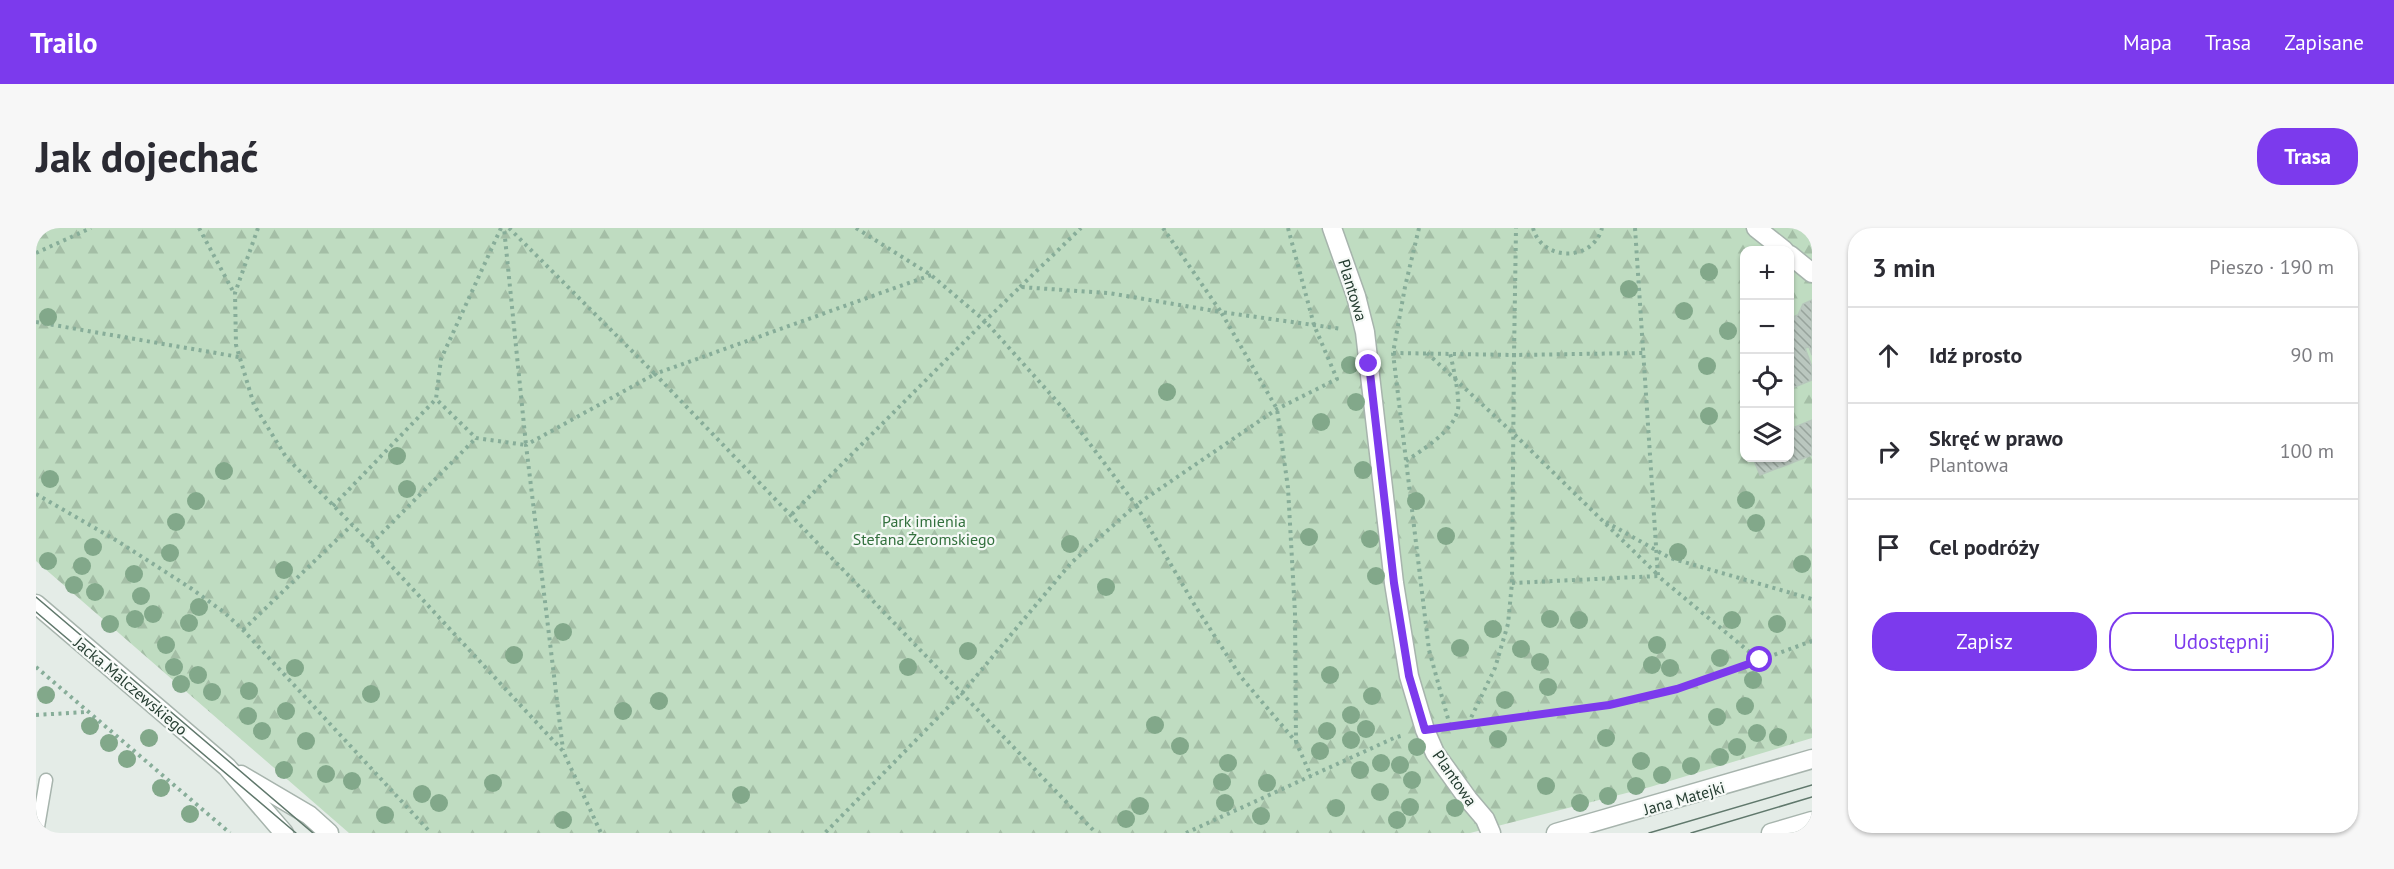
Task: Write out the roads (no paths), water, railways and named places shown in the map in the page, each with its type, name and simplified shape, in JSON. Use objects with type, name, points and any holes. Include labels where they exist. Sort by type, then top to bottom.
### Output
[{"type":"street","name":"Plantowa","points":[[1332,228],[1356,296],[1365,332],[1394,583],[1409,676],[1425,730],[1436,753],[1467,799],[1485,819],[1491,833]]},
{"type":"street","points":[[1756,228],[1779,246]]},
{"type":"street","points":[[1794,258],[1812,273]]},
{"type":"street","name":"Jacka Malczewskiego","points":[[36,604],[227,767],[284,833]]},
{"type":"street","name":"Jana Matejki","points":[[1556,833],[1812,759]]},
{"type":"street","name":"Jacka Malczewskiego","points":[[227,767],[309,815],[329,833]]},
{"type":"street","points":[[1771,833],[1812,821]]},
{"type":"lane","points":[[38,833],[46,780]]},
{"type":"tram line","points":[[36,597],[313,833]]},
{"type":"tram line","points":[[36,612],[296,833]]},
{"type":"tram line","points":[[1649,833],[1812,785]]},
{"type":"tram line","points":[[1691,833],[1812,797]]},
{"type":"park label","name":"Park imienia Stefana Żeromskiego","points":[[924,530]]}]
